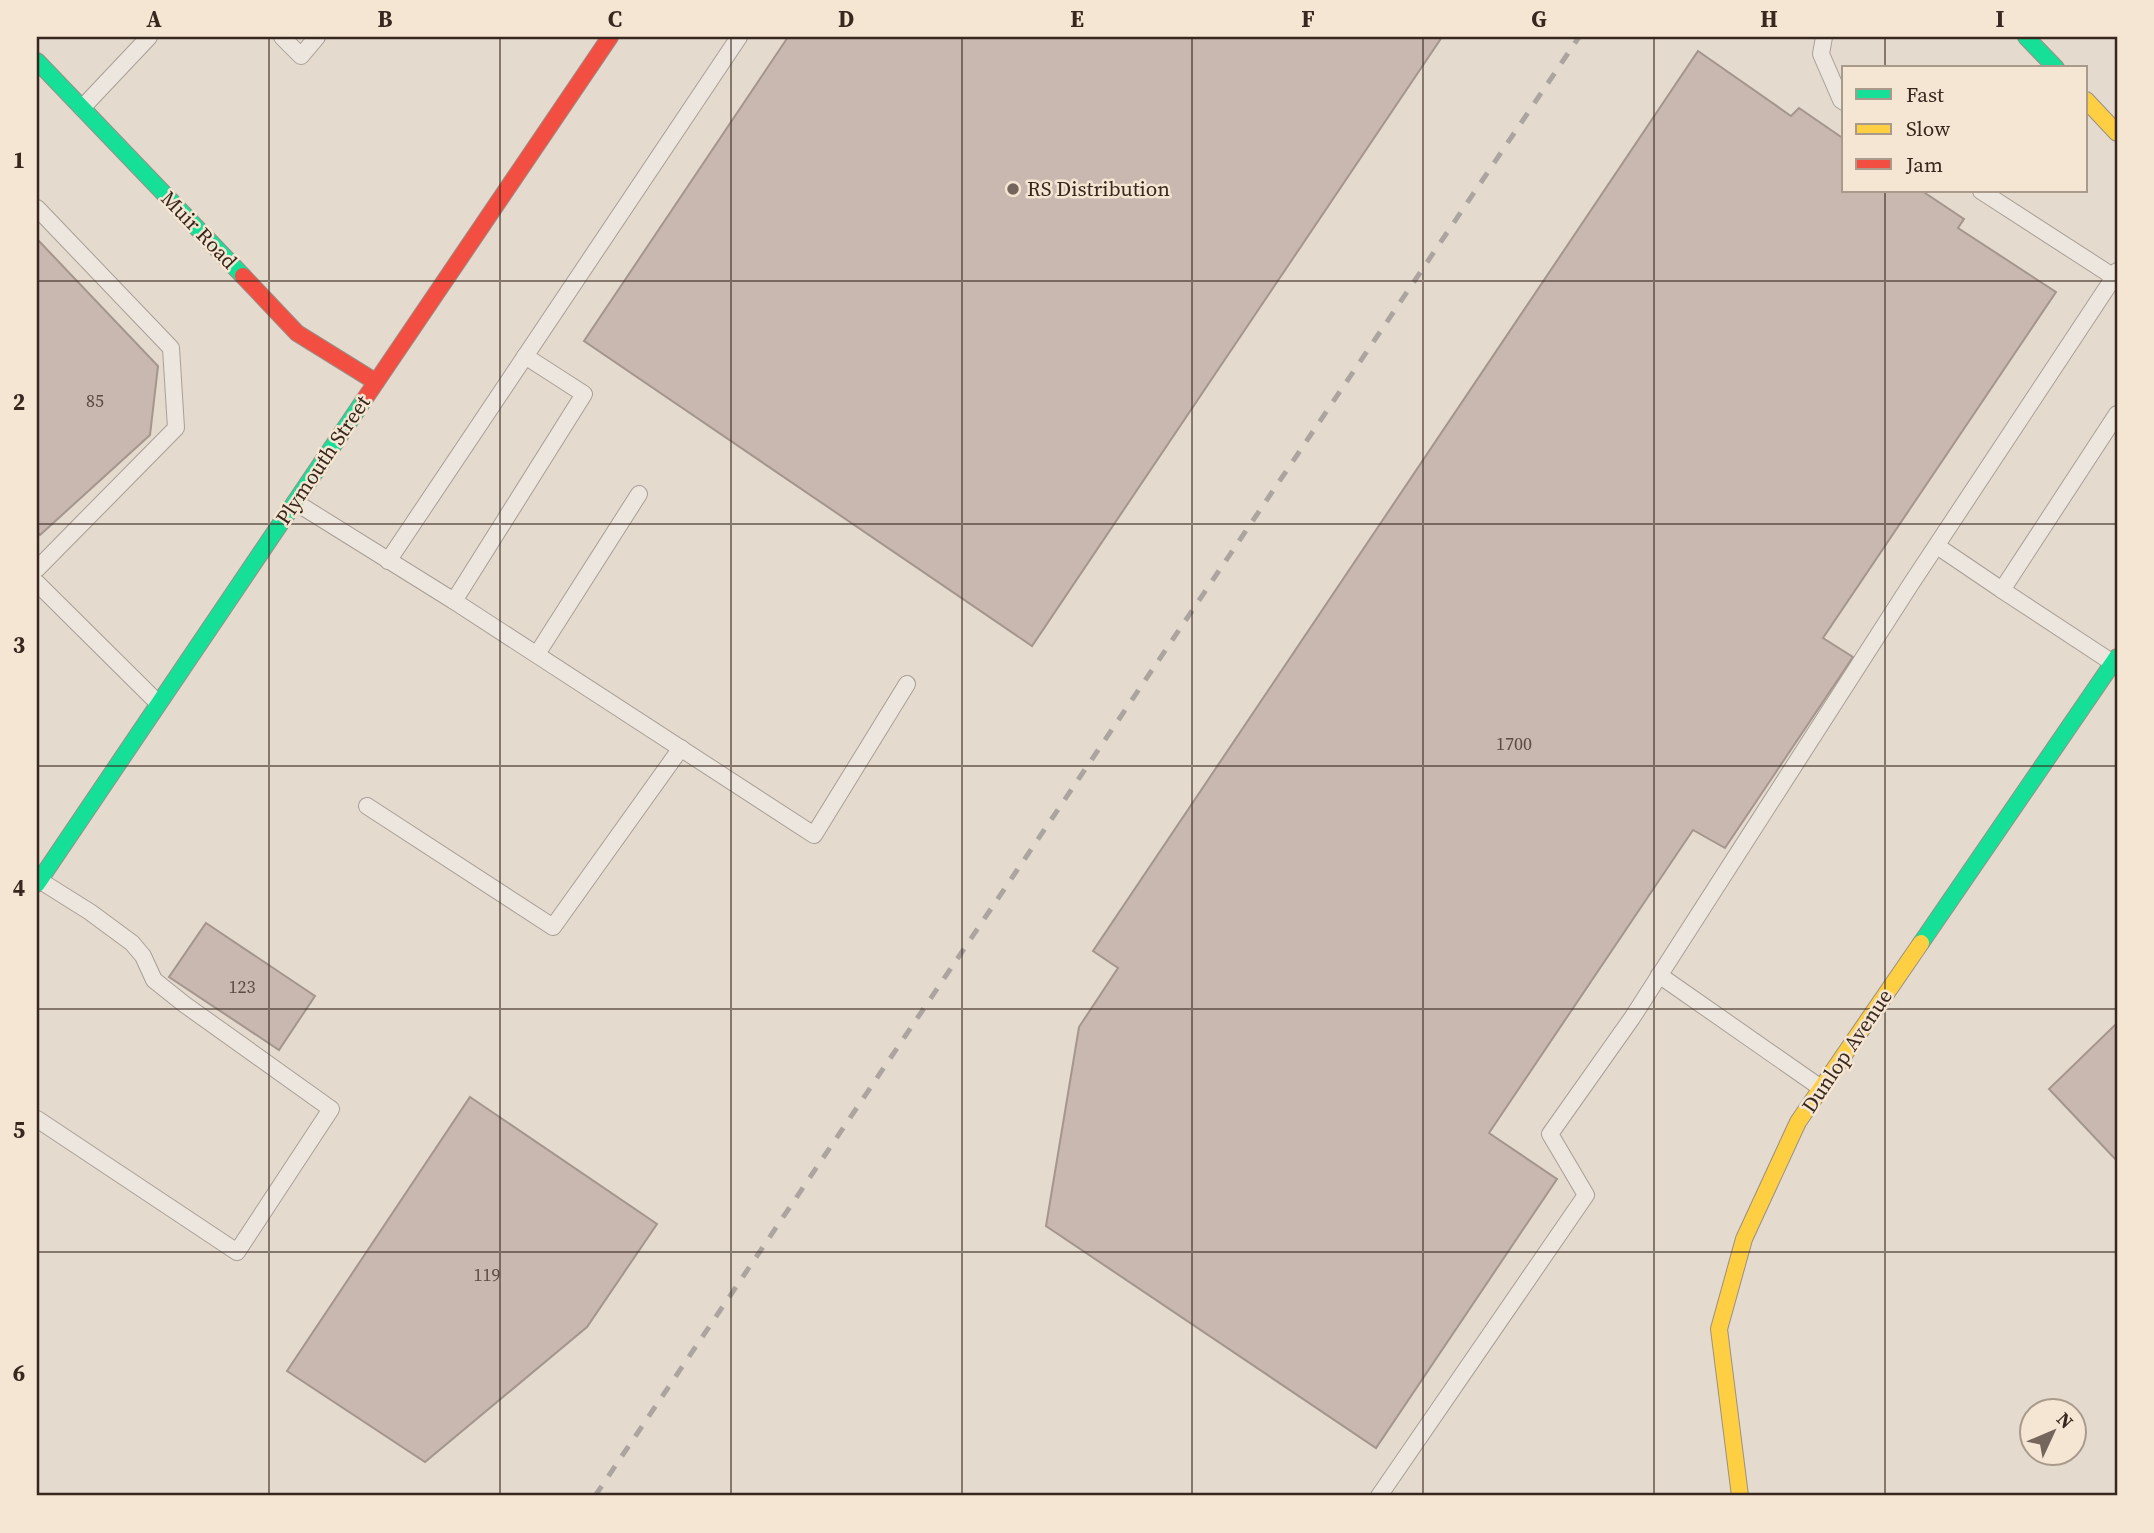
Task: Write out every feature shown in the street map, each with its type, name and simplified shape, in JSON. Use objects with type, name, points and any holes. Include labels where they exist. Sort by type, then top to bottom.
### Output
[{"type":"street","name":"Plymouth Street","points":[[38,882],[610,37]]},
{"type":"street","points":[[2026,37],[2054,66]]},
{"type":"street","name":"Muir Road","points":[[37,61],[297,333],[376,382]]},
{"type":"street","points":[[2088,102],[2117,133]]},
{"type":"street","name":"Dunlop Avenue","points":[[1740,1496],[1720,1329],[1744,1240],[1798,1122],[2115,660]]},
{"type":"lane","points":[[82,108],[149,37]]},
{"type":"lane","points":[[282,37],[301,56],[317,37]]},
{"type":"lane","points":[[388,561],[739,37]]},
{"type":"lane","points":[[1824,37],[1821,54],[1842,101]]},
{"type":"lane","points":[[1379,1496],[1586,1195],[1550,1135],[1659,975],[2116,275],[1983,192]]},
{"type":"lane","points":[[37,208],[170,348],[176,428],[37,569]]},
{"type":"lane","points":[[454,601],[584,394],[525,356]]},
{"type":"lane","points":[[2002,590],[2117,414]]},
{"type":"lane","points":[[537,654],[639,494]]},
{"type":"lane","points":[[295,502],[537,654],[814,835],[907,684]]},
{"type":"lane","points":[[1937,546],[2115,660]]},
{"type":"lane","points":[[37,583],[158,704]]},
{"type":"lane","points":[[367,806],[554,927],[681,748]]},
{"type":"lane","points":[[37,1119],[237,1252],[331,1110],[154,980],[143,956],[132,943],[90,912],[38,882]]},
{"type":"lane","points":[[1659,975],[1821,1088]]},
{"type":"building","name":"RS Distribution","points":[[788,37],[1442,37],[1032,646],[584,341]]},
{"type":"building","points":[[1698,51],[1791,116],[1799,108],[1842,138],[1842,192],[1924,192],[1964,219],[1958,228],[2056,292],[1823,638],[1853,657],[1725,848],[1693,830],[1489,1133],[1557,1179],[1376,1448],[1046,1226],[1079,1027],[1118,968],[1093,951]]},
{"type":"building","points":[[37,239],[158,366],[150,435],[40,535],[37,531]]},
{"type":"building","points":[[206,923],[315,996],[279,1050],[169,977]]},
{"type":"building","points":[[2117,1023],[2117,1161],[2049,1089]]},
{"type":"building","points":[[470,1097],[657,1224],[587,1327],[425,1462],[287,1371]]},
{"type":"railway","points":[[595,1496],[1579,37]]},
{"type":"traffic: fast","points":[[2026,37],[2054,66]]},
{"type":"traffic: fast","points":[[37,61],[243,276]]},
{"type":"traffic: fast","points":[[37,884],[364,400]]},
{"type":"traffic: fast","points":[[1921,943],[2117,657]]},
{"type":"traffic: slow","points":[[2088,102],[2117,133]]},
{"type":"traffic: slow","points":[[1740,1496],[1719,1329],[1744,1239],[1798,1122],[1921,943]]},
{"type":"traffic: jam","points":[[364,400],[610,37]]},
{"type":"traffic: jam","points":[[243,276],[297,333],[376,382]]},
{"type":"place","name":"RS Distribution","points":[[1013,189]]}]
